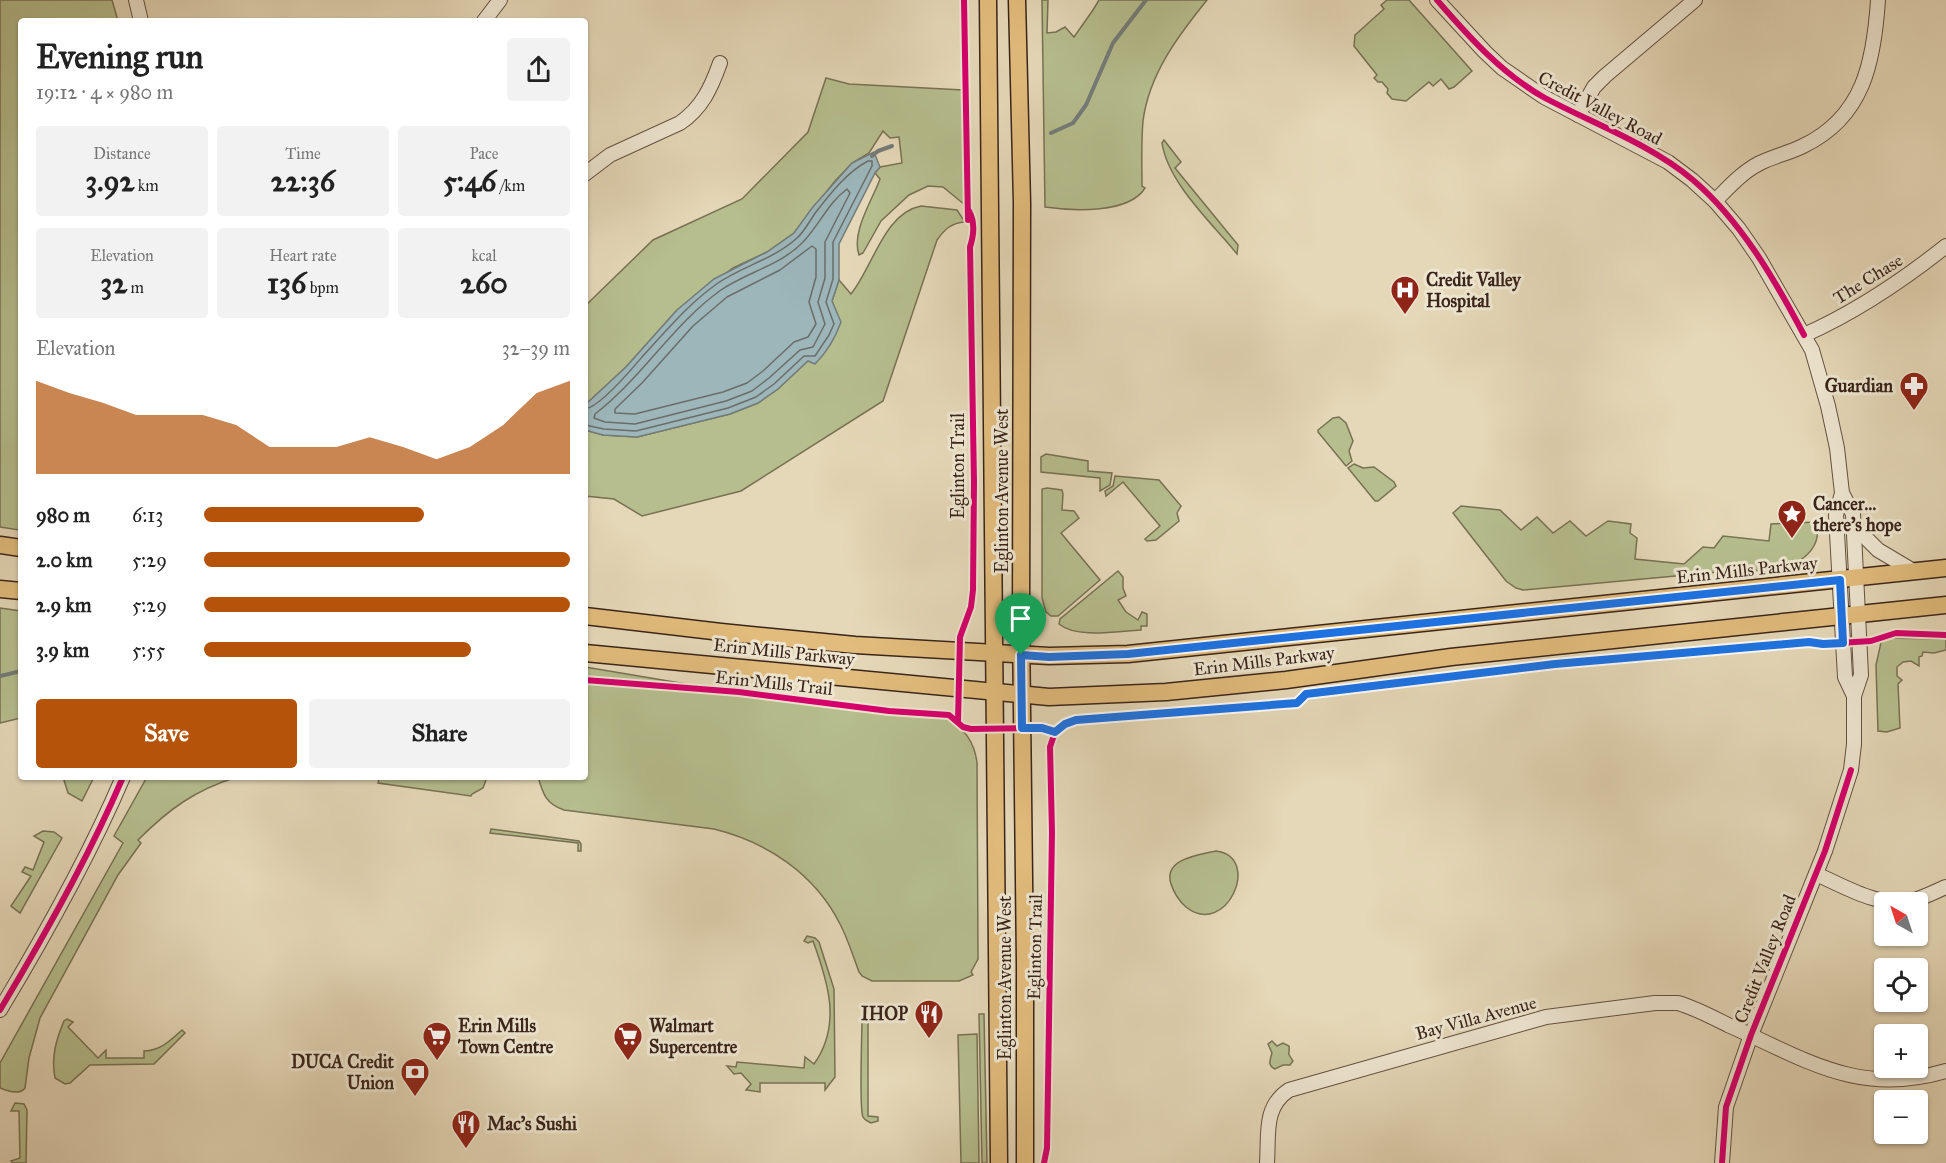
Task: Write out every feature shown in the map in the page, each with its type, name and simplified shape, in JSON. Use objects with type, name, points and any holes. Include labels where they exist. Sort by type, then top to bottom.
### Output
[{"type":"main road","name":"Eglinton Avenue West","points":[[988,0],[999,1163]]},
{"type":"main road","name":"Eglinton Avenue West","points":[[1017,0],[1022,203],[1021,655],[1025,1163]]},
{"type":"main road","points":[[0,545],[18,548]]},
{"type":"main road","name":"Erin Mills Parkway","points":[[588,616],[855,645],[1049,657],[1128,654],[1946,568]]},
{"type":"main road","points":[[0,589],[18,591]]},
{"type":"main road","name":"Erin Mills Parkway","points":[[588,652],[1049,697],[1166,692],[1286,680],[1451,657],[1946,605]]},
{"type":"street","points":[[136,0],[140,18]]},
{"type":"street","points":[[486,18],[500,0]]},
{"type":"street","name":"Credit Valley Road","points":[[1437,0],[1502,68],[1544,97],[1668,162],[1715,201],[1739,229],[1759,258],[1804,335],[1816,361],[1837,448],[1842,493],[1853,514],[1854,526],[1848,579]]},
{"type":"street","points":[[1578,115],[1594,87],[1605,76],[1695,0]]},
{"type":"street","points":[[1715,201],[1744,173],[1759,163],[1802,147],[1838,122],[1854,102],[1868,70],[1875,40],[1878,0]]},
{"type":"street","points":[[588,167],[690,116],[711,87],[720,63]]},
{"type":"street","name":"The Chase","points":[[1804,335],[1873,299],[1911,274],[1946,246]]},
{"type":"street","name":"Credit Valley Road","points":[[1722,1163],[1726,1107],[1751,1035],[1816,874],[1851,770],[1854,744],[1854,696],[1845,677],[1850,615],[1848,579],[1836,515],[1842,493]]},
{"type":"street","points":[[1854,526],[1878,550],[1915,572]]},
{"type":"street","points":[[0,1010],[31,958],[109,811],[122,780]]},
{"type":"street","points":[[1816,874],[1880,900],[1894,902],[1921,898],[1946,887]]},
{"type":"street","name":"Bay Villa Avenue","points":[[1267,1163],[1270,1112],[1280,1096],[1289,1090],[1546,1017],[1666,1002],[1689,1006],[1822,1067],[1863,1079],[1899,1080],[1946,1071]]},
{"type":"green space","points":[[0,0],[112,0],[117,18],[18,18],[18,530],[0,527]]},
{"type":"green space","points":[[1042,0],[1048,0],[1047,33],[1056,32],[1065,27],[1074,37],[1099,0],[1207,0],[1166,56],[1151,87],[1142,129],[1142,186],[1145,188],[1127,202],[1100,209],[1085,210],[1045,207]]},
{"type":"green space","points":[[1387,0],[1409,0],[1472,71],[1449,89],[1441,79],[1433,86],[1429,82],[1406,101],[1392,99],[1387,93],[1388,89],[1374,78],[1377,75],[1354,46],[1355,35],[1384,9],[1381,5]]},
{"type":"green space","points":[[826,78],[849,84],[963,90],[965,205],[943,187],[928,186],[909,195],[881,221],[863,253],[859,255],[857,246],[860,227],[880,179],[875,173],[880,167],[902,163],[899,137],[890,138],[883,131],[869,153],[852,163],[835,181],[794,233],[767,252],[733,268],[677,310],[626,367],[588,402],[588,303],[653,240],[742,199],[808,132]]},
{"type":"green space","points":[[1164,140],[1181,162],[1175,168],[1238,245],[1237,254],[1182,188],[1166,158],[1162,143]]},
{"type":"green space","points":[[921,206],[957,210],[965,222],[949,227],[937,240],[883,401],[741,491],[642,516],[614,499],[588,496],[588,431],[603,435],[637,437],[730,414],[758,403],[778,389],[808,360],[840,323],[832,301],[839,280],[851,294],[888,230],[908,211]]},
{"type":"green space","points":[[1339,417],[1346,423],[1353,441],[1349,451],[1352,461],[1346,466],[1318,432],[1333,418]]},
{"type":"green space","points":[[1046,454],[1088,461],[1088,471],[1112,473],[1110,485],[1100,491],[1100,478],[1041,472],[1041,457]]},
{"type":"green space","points":[[1354,464],[1363,468],[1374,467],[1396,486],[1375,501],[1348,468]]},
{"type":"green space","points":[[1115,476],[1159,480],[1181,506],[1177,513],[1179,521],[1156,540],[1147,541],[1145,539],[1160,526],[1123,482],[1106,496],[1105,491],[1113,486]]},
{"type":"green space","points":[[1042,489],[1062,490],[1062,510],[1074,511],[1079,518],[1061,533],[1100,580],[1058,616],[1051,616],[1046,612],[1042,598]]},
{"type":"green space","points":[[1461,506],[1500,510],[1521,530],[1537,517],[1553,533],[1570,521],[1586,536],[1608,521],[1631,524],[1630,533],[1637,538],[1635,559],[1684,564],[1703,547],[1714,548],[1723,536],[1769,541],[1771,524],[1816,522],[1817,535],[1815,544],[1804,557],[1789,567],[1773,572],[1751,569],[1523,590],[1506,581],[1453,513]]},
{"type":"green space","points":[[1118,571],[1123,577],[1126,596],[1118,600],[1126,612],[1138,620],[1142,612],[1147,614],[1147,626],[1141,626],[1141,630],[1087,633],[1067,629],[1059,624],[1060,619]]},
{"type":"green space","points":[[0,608],[18,611],[18,719],[0,723]]},
{"type":"green space","points":[[1882,638],[1946,639],[1946,650],[1934,653],[1923,652],[1919,657],[1919,666],[1911,661],[1903,662],[1897,667],[1897,676],[1902,680],[1898,684],[1900,728],[1887,732],[1878,731],[1876,665]]},
{"type":"green space","points":[[588,668],[722,690],[588,679]]},
{"type":"green space","points":[[588,681],[666,690],[740,694],[946,718],[958,726],[971,741],[977,762],[978,959],[971,972],[973,975],[959,981],[872,981],[859,972],[848,942],[830,906],[803,875],[771,852],[753,842],[714,829],[564,810],[553,805],[544,793],[539,780],[588,780]]},
{"type":"green space","points":[[64,780],[92,780],[82,801],[68,793]]},
{"type":"green space","points":[[145,780],[228,780],[195,794],[183,802],[138,840],[141,843],[118,875],[40,1018],[29,1058],[25,1088],[17,1092],[0,1088],[0,1063],[123,843],[114,836]]},
{"type":"green space","points":[[379,780],[486,780],[483,788],[471,796],[378,783]]},
{"type":"green space","points":[[491,829],[579,841],[581,851],[578,851],[578,843],[490,833]]},
{"type":"green space","points":[[43,831],[54,832],[62,838],[20,913],[11,906],[31,876],[22,872],[25,867],[33,870],[44,842],[34,836]]},
{"type":"green space","points":[[1216,851],[1230,856],[1237,867],[1238,880],[1234,893],[1225,905],[1214,913],[1201,914],[1186,907],[1179,899],[1172,887],[1170,876],[1172,869],[1184,860]]},
{"type":"green space","points":[[807,936],[819,942],[834,989],[835,1077],[825,1090],[825,1083],[760,1083],[760,1092],[746,1090],[751,1084],[741,1073],[734,1074],[727,1066],[736,1067],[737,1062],[804,1068],[805,1057],[814,1064],[823,1049],[828,1034],[830,1003],[813,941],[808,943],[804,941]]},
{"type":"green space","points":[[870,1011],[875,1021],[868,1022],[868,1116],[878,1117],[878,1121],[871,1123],[863,1117],[861,1087],[862,1020],[866,1020]]},
{"type":"green space","points":[[979,1014],[984,1014],[987,1163],[982,1163]]},
{"type":"green space","points":[[67,1019],[73,1022],[68,1027],[98,1058],[106,1050],[106,1058],[144,1058],[144,1051],[160,1047],[182,1030],[185,1033],[154,1064],[90,1065],[70,1083],[65,1084],[55,1078],[54,1063],[59,1035]]},
{"type":"green space","points":[[977,1034],[979,1163],[961,1163],[958,1035]]},
{"type":"green space","points":[[1272,1041],[1277,1046],[1283,1043],[1289,1046],[1289,1054],[1293,1061],[1290,1065],[1283,1065],[1275,1069],[1271,1066],[1272,1053],[1268,1044]]},
{"type":"green space","points":[[15,1103],[24,1104],[27,1110],[26,1163],[11,1161],[20,1158],[19,1111],[11,1111]]},
{"type":"water","points":[[874,152],[880,167],[839,244],[839,280],[832,301],[841,322],[830,345],[815,364],[808,361],[778,389],[758,403],[730,414],[637,437],[603,435],[588,431],[588,402],[626,367],[677,310],[714,279],[767,252],[794,233],[812,208],[852,163]]},
{"type":"waterway","points":[[1051,133],[1073,123],[1086,105],[1113,43],[1146,0]]},
{"type":"waterway","points":[[872,156],[892,146]]},
{"type":"waterway","points":[[0,676],[18,672]]},
{"type":"cycle path","points":[[964,0],[968,220]]},
{"type":"cycle path","points":[[1437,0],[1461,28],[1514,78],[1545,98],[1640,145],[1693,180],[1727,214],[1756,252],[1804,335]]},
{"type":"cycle path","name":"Eglinton Trail","points":[[958,721],[960,637],[971,607],[973,590],[974,482],[970,247],[973,229],[969,211]]},
{"type":"cycle path","name":"Eglinton Trail","points":[[1044,1163],[1047,1148],[1052,832],[1050,747],[1055,732],[1065,724],[1076,720],[1297,703],[1306,694],[1555,664],[1809,642],[1823,644],[1871,641],[1896,633],[1946,635]]},
{"type":"cycle path","name":"Erin Mills Trail","points":[[588,680],[739,692],[889,711],[949,715],[963,727],[971,729],[1042,728],[1055,732]]},
{"type":"cycle path","points":[[1722,1163],[1726,1107],[1751,1035],[1825,851],[1851,770]]},
{"type":"cycle path","points":[[0,1010],[66,895],[122,780]]},
{"type":"place","name":"Credit Valley Hospital","points":[[1405,316]]},
{"type":"place","name":"Guardian","points":[[1914,412]]},
{"type":"place","name":"Cancer… there’s hope","points":[[1792,540]]},
{"type":"place","name":"IHOP","points":[[929,1040]]},
{"type":"place","name":"Erin Mills Town Centre","points":[[437,1062]]},
{"type":"place","name":"Walmart Supercentre","points":[[628,1062]]},
{"type":"place","name":"DUCA Credit Union","points":[[415,1098]]},
{"type":"place","name":"Mac’s Sushi","points":[[466,1150]]},
{"type":"route","points":[[1840,580],[1843,643],[1809,642],[1555,664],[1306,694],[1297,703],[1076,720],[1070,721],[1055,732],[1042,728],[1022,728],[1021,655],[1049,657],[1128,654],[1840,580]]}]
